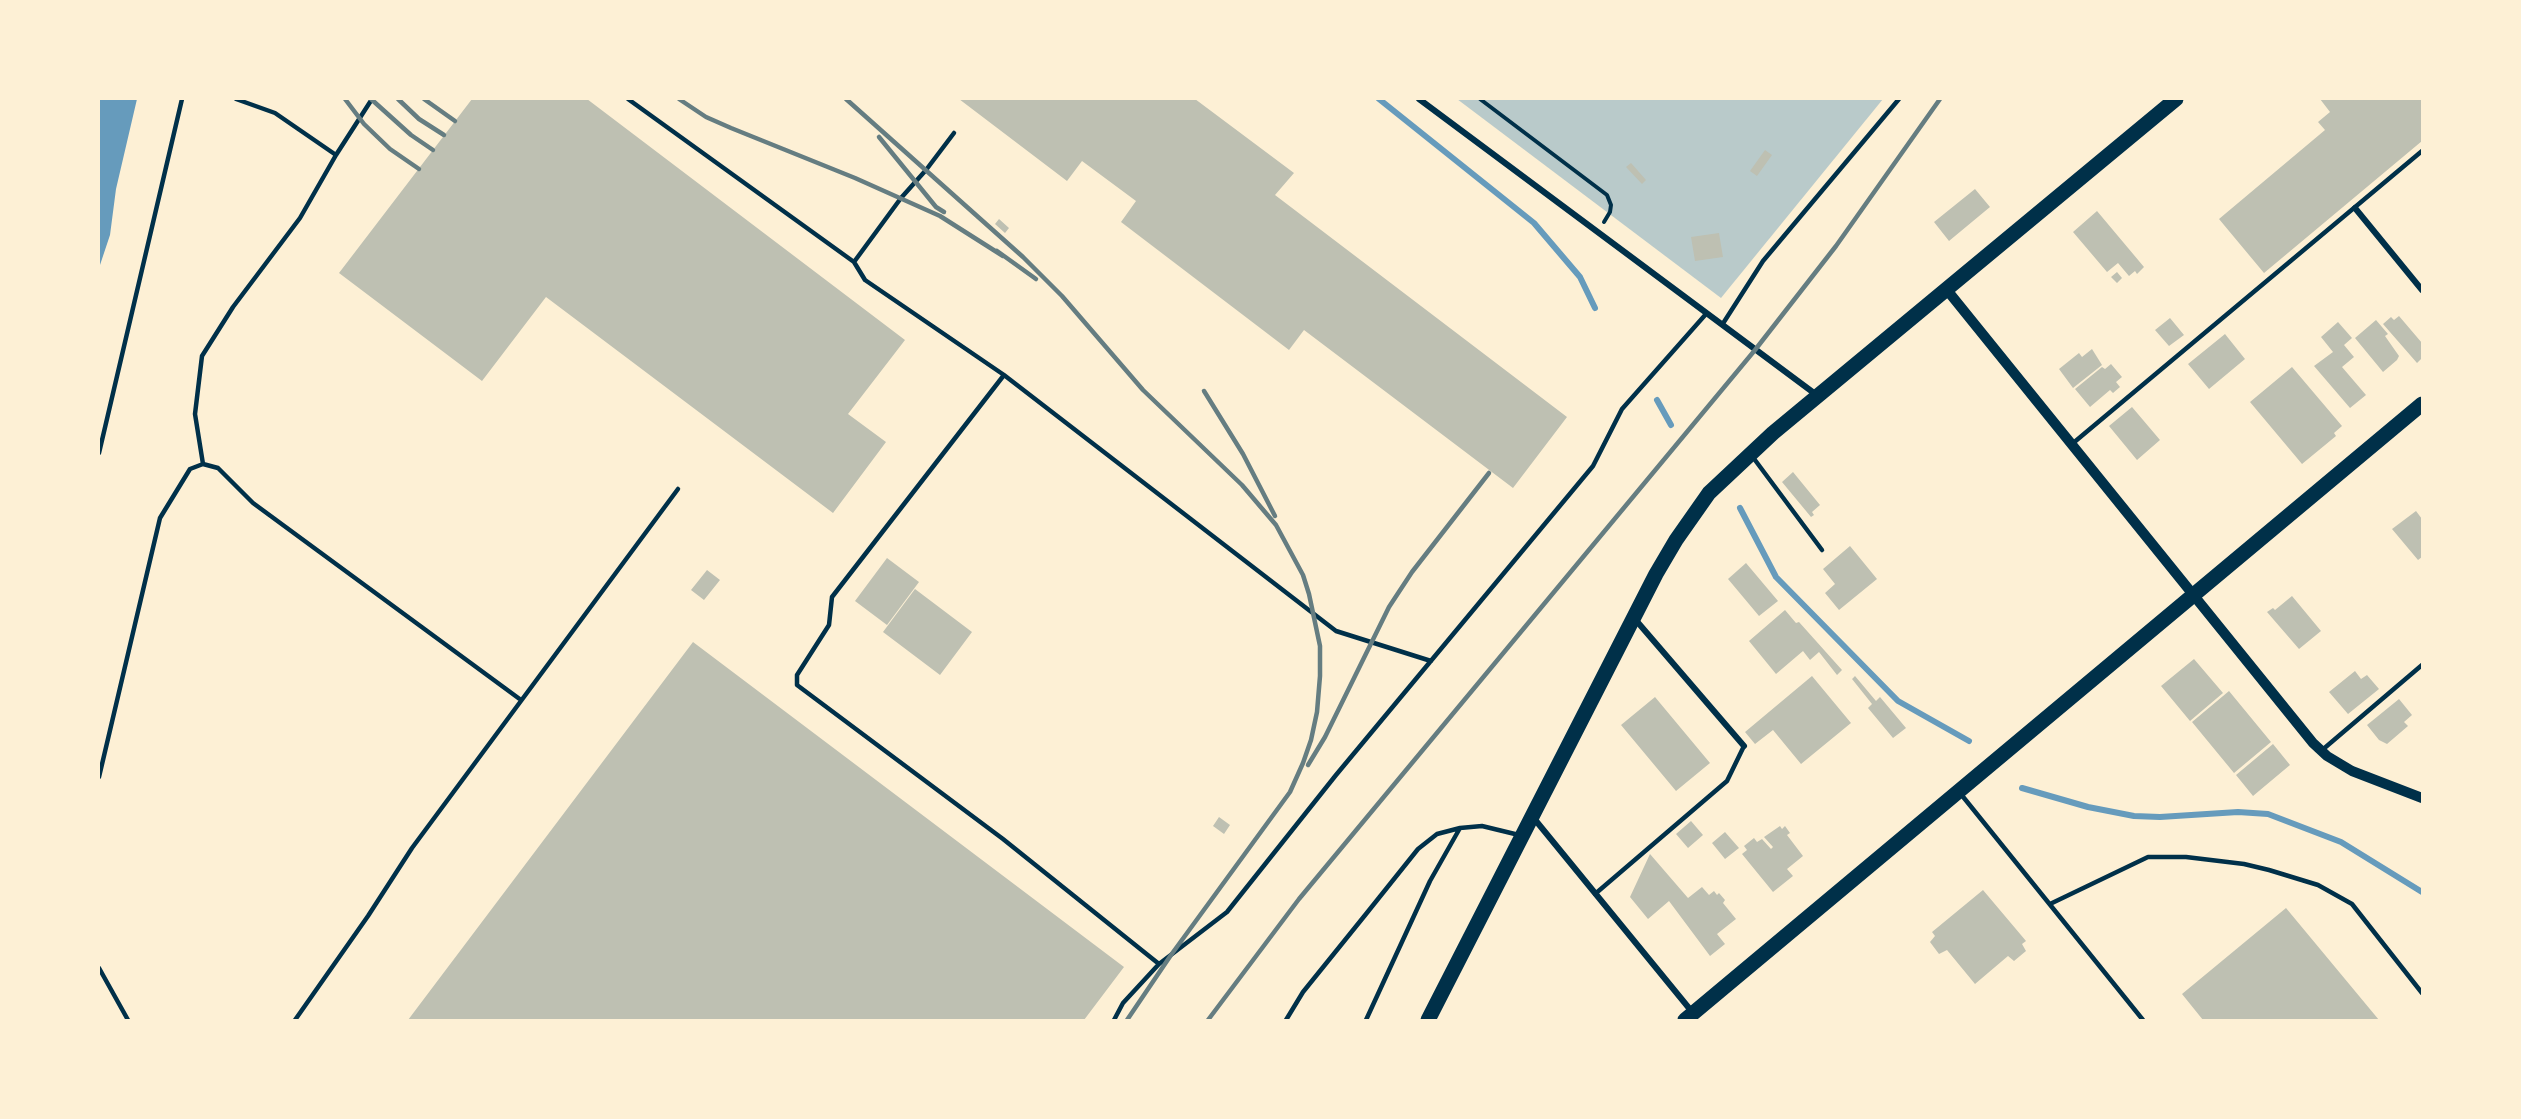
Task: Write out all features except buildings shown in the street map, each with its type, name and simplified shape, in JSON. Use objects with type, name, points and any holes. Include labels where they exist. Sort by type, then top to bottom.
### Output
[{"type":"main road","points":[[1428,1020],[1666,555],[1709,493],[1750,453],[2176,99]]},
{"type":"main road","points":[[1687,1018],[2422,404]]},
{"type":"street","points":[[1419,99],[1818,396]]},
{"type":"street","points":[[2355,208],[2422,290]]},
{"type":"street","points":[[1947,290],[2321,751],[2352,771],[2422,798]]},
{"type":"street","points":[[1633,618],[1744,746]]},
{"type":"street","points":[[1532,816],[1595,894],[1687,1018]]},
{"type":"lane","points":[[99,453],[182,99]]},
{"type":"lane","points":[[236,99],[275,113],[336,155]]},
{"type":"lane","points":[[203,464],[195,414],[202,356],[233,307],[300,218],[336,155],[372,99]]},
{"type":"lane","points":[[628,99],[854,262],[865,280],[1004,375],[1336,631],[1431,661]]},
{"type":"lane","points":[[1722,325],[1763,261],[1899,99]]},
{"type":"lane","points":[[854,262],[901,198],[954,134]]},
{"type":"lane","points":[[2071,444],[2422,151]]},
{"type":"lane","points":[[1114,1020],[1123,1003],[1159,964],[1227,912],[1593,466],[1622,409],[1706,314]]},
{"type":"lane","points":[[1004,375],[832,597],[829,625],[797,675],[797,685],[1003,839],[1159,964]]},
{"type":"lane","points":[[1750,453],[1822,550]]},
{"type":"lane","points":[[99,777],[160,519],[190,469],[203,464],[218,468],[253,503],[521,700]]},
{"type":"lane","points":[[295,1020],[412,848],[678,489]]},
{"type":"lane","points":[[2321,751],[2422,665]]},
{"type":"lane","points":[[1595,894],[1727,782],[1744,746]]},
{"type":"lane","points":[[1958,791],[2143,1020]]},
{"type":"lane","points":[[1286,1020],[1303,992],[1418,849],[1437,834],[1460,828],[1482,826],[1522,836]]},
{"type":"lane","points":[[1366,1020],[1430,881],[1460,828]]},
{"type":"lane","points":[[2050,904],[2148,857],[2186,857],[2244,864],[2318,885],[2352,904],[2422,993]]},
{"type":"lane","points":[[99,968],[128,1020]]},
{"type":"path","points":[[1480,99],[1606,195],[1611,205],[1610,212]]},
{"type":"shaded area","points":[[1457,99],[1883,99],[1721,298]]},
{"type":"water","points":[[99,99],[137,99],[116,189],[110,235],[99,268]]},
{"type":"waterway","points":[[1379,99],[1534,223],[1580,277],[1595,308]]},
{"type":"waterway","points":[[1657,400],[1671,425]]},
{"type":"waterway","points":[[1740,508],[1776,577],[1898,701],[1969,741]]},
{"type":"waterway","points":[[2022,788],[2088,807],[2134,816],[2160,817],[2238,812],[2268,814],[2341,842],[2422,892]]},
{"type":"railway","points":[[345,99],[364,124],[390,149],[419,169]]},
{"type":"railway","points":[[371,99],[411,135],[433,150]]},
{"type":"railway","points":[[398,99],[419,119],[444,135]]},
{"type":"railway","points":[[424,99],[455,121]]},
{"type":"railway","points":[[679,99],[706,117],[855,178],[940,216],[1003,256]]},
{"type":"railway","points":[[846,99],[1023,257],[1062,296],[1143,390],[1242,485],[1276,525],[1303,575],[1309,594],[1320,646],[1320,676],[1317,712],[1303,763],[1290,792],[1171,955],[1127,1020]]},
{"type":"railway","points":[[1208,1020],[1299,899],[1755,350],[1836,246],[1940,99]]},
{"type":"railway","points":[[879,137],[936,207],[944,212]]},
{"type":"railway","points":[[997,251],[1036,279]]},
{"type":"railway","points":[[1204,391],[1243,454],[1275,516]]},
{"type":"railway","points":[[1308,765],[1325,737],[1389,607],[1412,572],[1489,473]]}]
